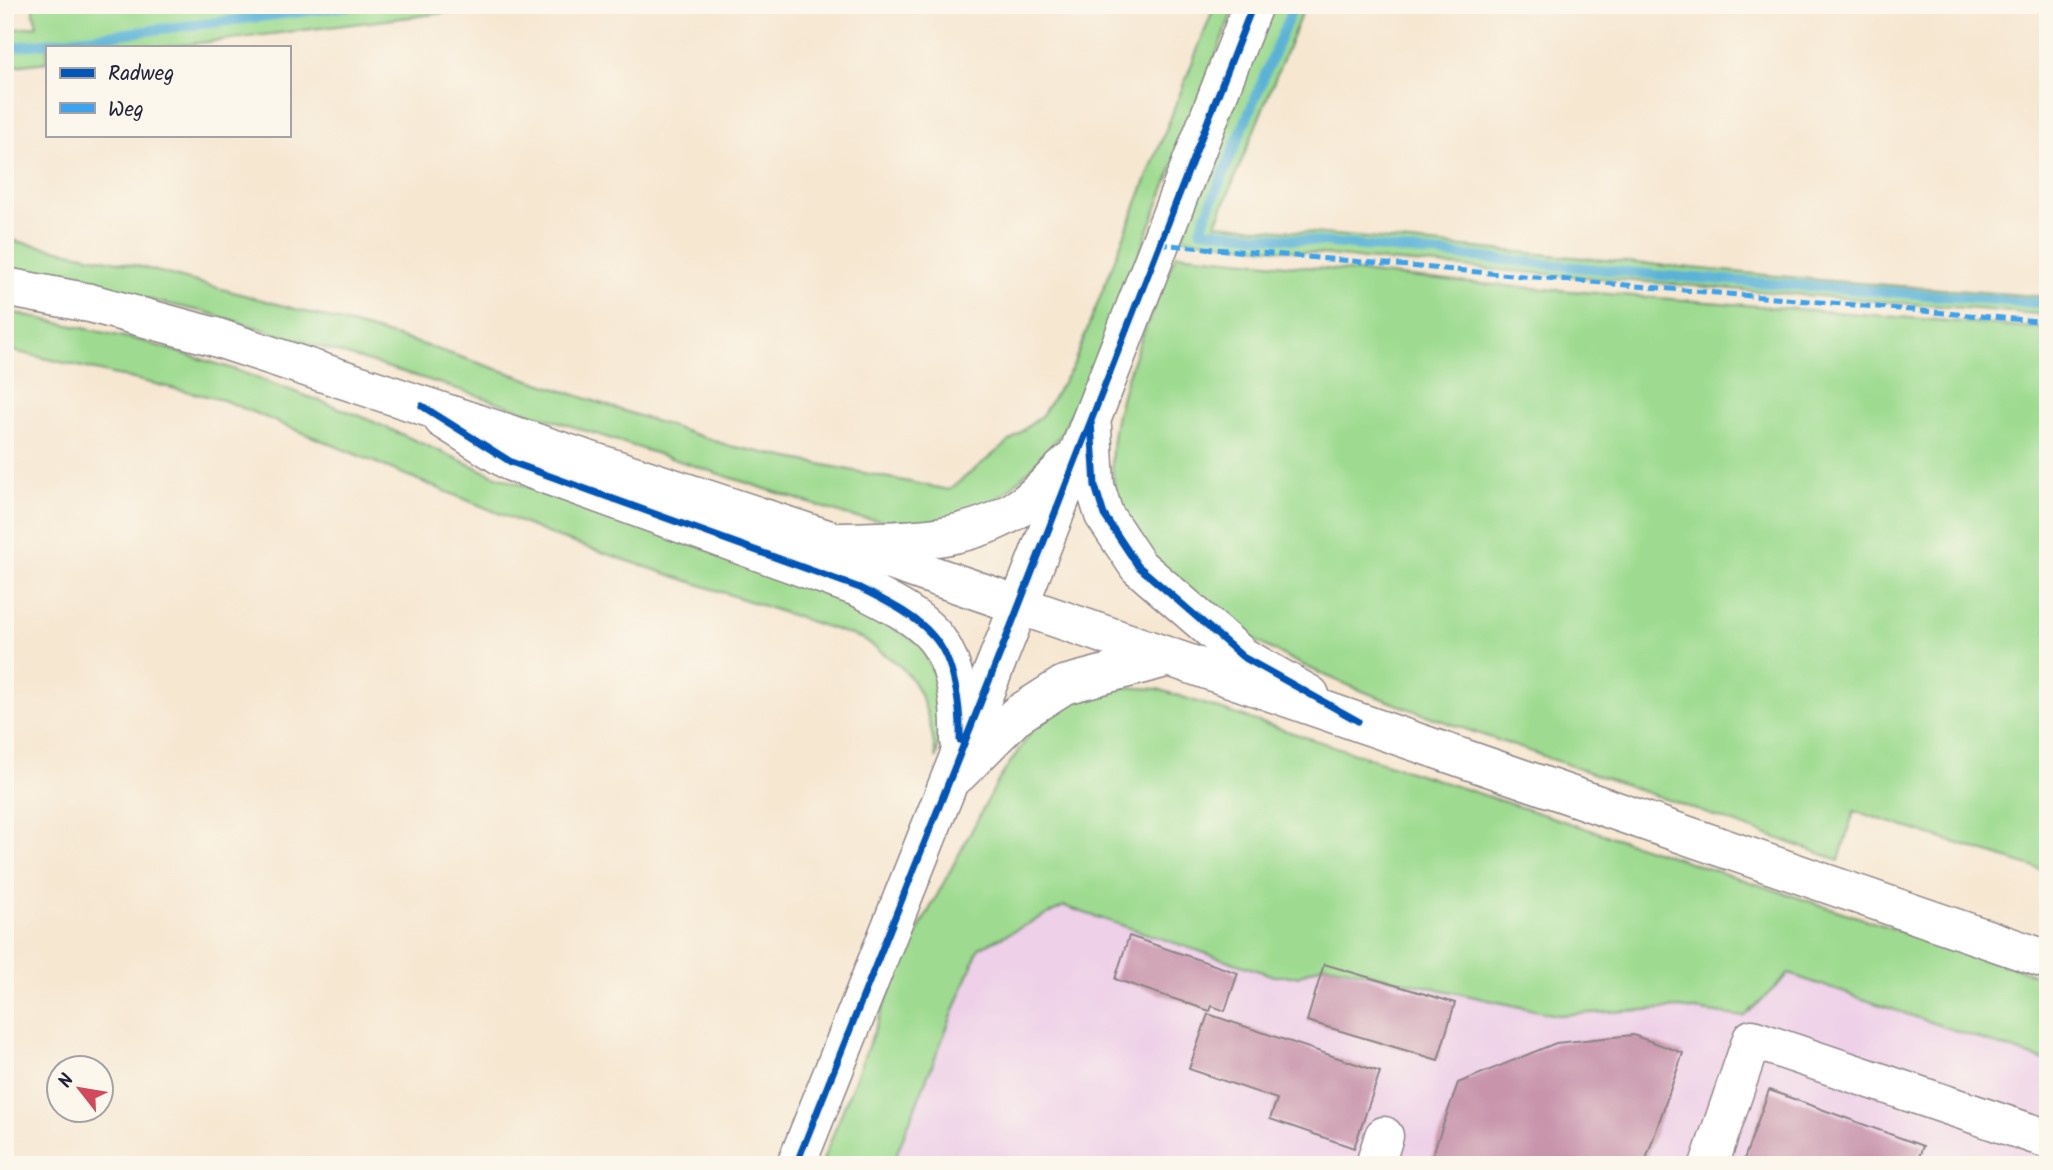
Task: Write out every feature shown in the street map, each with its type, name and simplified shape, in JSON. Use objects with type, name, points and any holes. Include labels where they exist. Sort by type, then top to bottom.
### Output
[{"type":"street","points":[[796,1165],[1253,5]]},
{"type":"street","points":[[5,287],[90,303],[212,335],[836,542],[2048,960]]},
{"type":"street","points":[[422,406],[511,462],[860,588],[903,610],[934,637],[961,706],[953,770]]},
{"type":"street","points":[[1091,414],[1096,486],[1104,515],[1138,566],[1243,657],[1358,721]]},
{"type":"street","points":[[836,542],[930,540],[967,532],[1021,506],[1074,458]]},
{"type":"street","points":[[953,770],[1017,715],[1065,685],[1166,658]]},
{"type":"street","points":[[1709,1165],[1752,1039],[2048,1139]]},
{"type":"shaded area","points":[[1064,906],[1274,976],[1298,976],[1324,964],[1557,1015],[1680,1008],[1744,1017],[1789,974],[2048,1062],[2048,1165],[821,1165],[901,963]]},
{"type":"green space","points":[[32,5],[509,5],[174,46],[46,46],[46,62],[5,67],[5,31],[37,26]]},
{"type":"green space","points":[[1215,5],[1235,5],[1118,309],[1062,433],[1041,459],[1003,495],[960,518],[913,524],[852,517],[442,384],[209,313],[5,268],[5,239],[138,266],[412,341],[730,446],[949,490],[1042,415],[1072,368]]},
{"type":"green space","points":[[1274,5],[1305,5],[1216,224],[1832,281],[2048,297],[2048,315],[1365,259],[1182,238]]},
{"type":"green space","points":[[1176,254],[1470,283],[2048,329],[2048,872],[1854,811],[1839,860],[1393,703],[1280,654],[1213,614],[1182,589],[1152,556],[1128,520],[1114,482],[1114,428],[1121,398],[1142,336]]},
{"type":"green space","points":[[5,311],[142,341],[230,368],[358,415],[491,474],[836,594],[921,644],[947,706],[936,758],[930,723],[911,678],[899,665],[863,639],[559,538],[223,400],[5,349]]},
{"type":"green space","points":[[1102,686],[1158,689],[2048,979],[2048,1062],[1789,974],[1744,1017],[1680,1008],[1557,1015],[1325,964],[1298,976],[1274,976],[1064,906],[979,948],[892,1165],[821,1165],[901,963],[998,781],[1035,726],[1080,693]]},
{"type":"building","points":[[1129,936],[1238,973],[1225,1011],[1212,1006],[1210,1011],[1115,979]]},
{"type":"building","points":[[1324,964],[1455,1003],[1438,1060],[1307,1021]]},
{"type":"building","points":[[1208,1014],[1380,1072],[1354,1148],[1270,1119],[1277,1099],[1189,1069]]},
{"type":"building","points":[[1633,1035],[1683,1053],[1644,1165],[1429,1165],[1458,1083],[1556,1043]]},
{"type":"building","points":[[1769,1090],[1923,1146],[1916,1165],[1742,1165]]},
{"type":"waterway","points":[[5,48],[358,5]]},
{"type":"waterway","points":[[1294,5],[1200,230],[1657,275],[2048,304]]},
{"type":"marked path","points":[[1158,244],[2048,322]]},
{"type":"cycle path","points":[[796,1165],[1007,636],[1253,5]]},
{"type":"cycle path","points":[[422,406],[511,462],[860,588],[899,609],[933,636],[947,658],[958,700],[960,740]]},
{"type":"cycle path","points":[[1091,421],[1095,486],[1104,515],[1138,566],[1243,657],[1358,721]]}]
